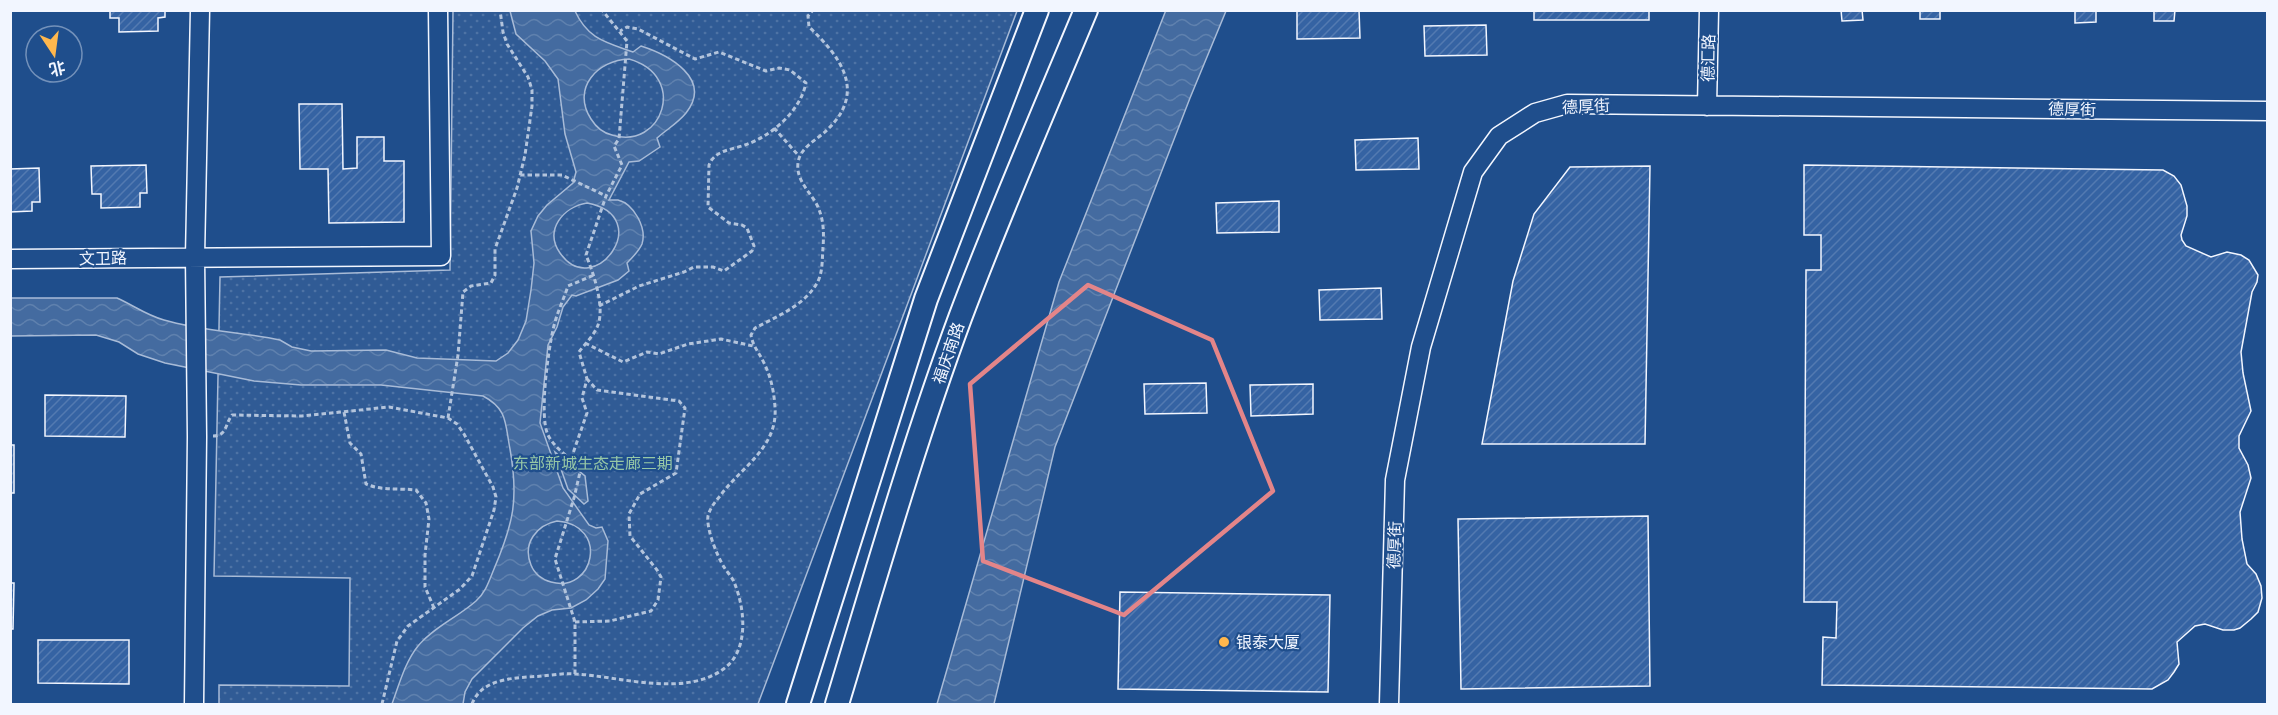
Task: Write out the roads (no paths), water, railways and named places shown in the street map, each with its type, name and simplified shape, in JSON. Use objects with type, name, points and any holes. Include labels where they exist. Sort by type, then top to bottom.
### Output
[{"type":"main road","points":[[798,705],[926,299],[1038,10]]},
{"type":"main road","name":"福庆南路","points":[[837,705],[902,489],[960,319],[1086,10]]},
{"type":"street","points":[[194,705],[197,436],[195,257],[200,10]]},
{"type":"street","name":"文卫路","points":[[10,259],[441,256],[438,10]]},
{"type":"street","name":"德汇路","points":[[1707,106],[1709,10]]},
{"type":"street","name":"德厚街","points":[[1389,705],[1395,480],[1421,347],[1473,172],[1499,136],[1535,113],[1567,104],[2268,111]]},
{"type":"water","points":[[1166,10],[1226,11],[1055,447],[994,704],[937,704],[1059,282]]},
{"type":"water","points":[[510,11],[575,11],[586,28],[598,38],[633,52],[641,46],[675,62],[691,79],[694,89],[693,101],[686,113],[657,138],[660,147],[639,161],[629,162],[609,200],[618,200],[629,206],[638,218],[643,231],[642,244],[627,263],[629,271],[618,280],[576,296],[572,295],[563,307],[548,345],[540,423],[563,488],[589,525],[596,528],[602,527],[608,541],[605,579],[586,600],[571,608],[552,610],[538,616],[523,628],[472,679],[465,692],[463,704],[392,704],[413,652],[431,633],[469,607],[482,594],[506,538],[514,498],[513,467],[506,425],[497,406],[483,396],[381,385],[301,385],[254,381],[165,363],[138,354],[119,342],[96,335],[11,336],[10,298],[117,298],[164,320],[192,327],[280,340],[292,347],[311,351],[386,350],[417,358],[496,361],[508,353],[518,340],[526,321],[534,263],[531,231],[538,216],[547,205],[573,183],[576,172],[565,134],[558,79],[545,61],[516,34]],"holes":[[[629,59],[648,68],[659,80],[663,95],[662,109],[655,122],[644,132],[630,137],[612,135],[597,127],[586,108],[584,97],[586,87],[598,70],[607,64]],[[587,203],[607,211],[617,223],[618,237],[612,251],[602,262],[588,268],[574,265],[560,253],[554,236],[558,221],[570,209]],[[557,521],[574,525],[584,534],[590,545],[590,558],[586,569],[578,578],[566,583],[551,582],[542,578],[532,568],[529,557],[528,549],[533,536],[543,526]]]},
{"type":"water","points":[[555,452],[585,476],[588,501],[584,504],[568,489]]},
{"type":"place","name":"银泰大厦","points":[[1224,642]]},
{"type":"park label","name":"东部新城生态走廊三期","points":[[593,463]]}]
